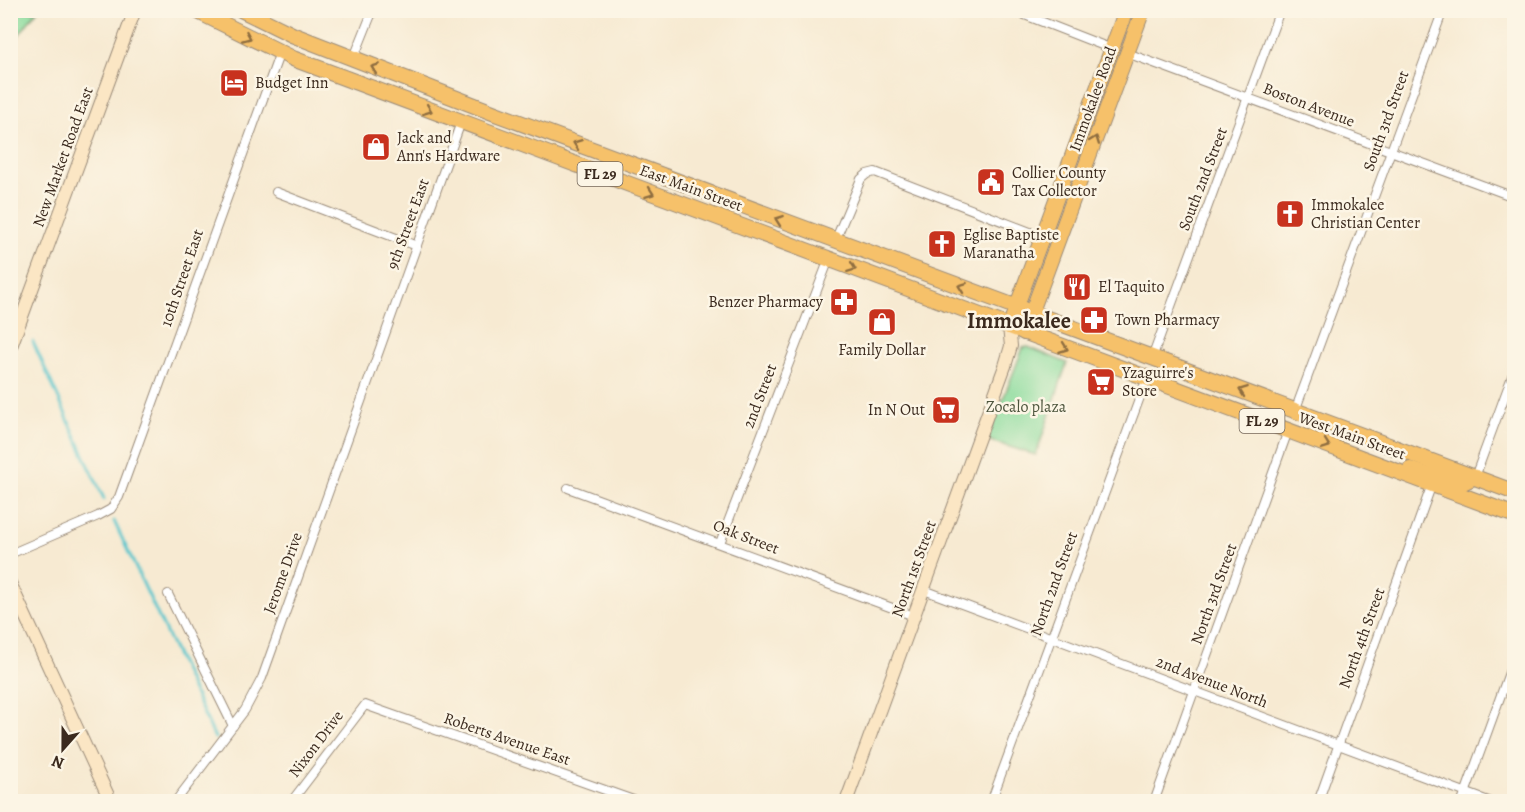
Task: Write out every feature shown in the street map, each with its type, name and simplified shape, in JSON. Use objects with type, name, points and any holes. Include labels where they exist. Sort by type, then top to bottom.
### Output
[{"type":"highway","name":"East Main Street","points":[[195,10],[280,52],[460,122],[1009,327]]},
{"type":"highway","name":"East Main Street","points":[[242,10],[353,60],[1017,307]]},
{"type":"highway","points":[[460,122],[469,104]]},
{"type":"highway","points":[[829,259],[835,241]]},
{"type":"highway","name":"West Main Street","points":[[1017,307],[1515,492]]},
{"type":"highway","name":"West Main Street","points":[[1009,327],[1515,514]]},
{"type":"highway","points":[[1288,431],[1295,411]]},
{"type":"main road","name":"New Market Road East","points":[[10,349],[135,10]]},
{"type":"main road","name":"Immokalee Road","points":[[1009,327],[1126,10]]},
{"type":"main road","name":"Immokalee Road","points":[[1024,333],[1143,10]]},
{"type":"main road","points":[[1112,49],[1127,53]]},
{"type":"main road","points":[[1064,179],[1078,185]]},
{"type":"main road","name":"North 1st Street","points":[[1009,327],[1011,346]]},
{"type":"main road","name":"North 1st Street","points":[[846,801],[1011,346],[1024,333]]},
{"type":"main road","points":[[1375,463],[1398,465],[1459,485],[1475,477]]},
{"type":"main road","points":[[10,583],[111,801]]},
{"type":"street","points":[[353,60],[374,10]]},
{"type":"street","points":[[1012,10],[1112,49]]},
{"type":"street","name":"South 2nd Street","points":[[1152,357],[1280,10]]},
{"type":"street","name":"South 3rd Street","points":[[1295,411],[1443,10]]},
{"type":"street","name":"10th Street East","points":[[10,554],[108,511],[120,497],[280,52]]},
{"type":"street","name":"Boston Avenue","points":[[1127,53],[1515,197]]},
{"type":"street","name":"9th Street East","points":[[384,336],[460,122]]},
{"type":"street","points":[[835,241],[861,179],[875,172],[1043,237]]},
{"type":"street","points":[[276,192],[417,246]]},
{"type":"street","name":"2nd Street","points":[[720,543],[829,259]]},
{"type":"street","name":"Jerome Drive","points":[[175,801],[245,710],[262,678],[384,336]]},
{"type":"street","points":[[1475,477],[1515,371]]},
{"type":"street","name":"North 2nd Street","points":[[991,801],[1147,378]]},
{"type":"street","name":"North 3rd Street","points":[[1154,801],[1288,431]]},
{"type":"street","name":"North 4th Street","points":[[1318,801],[1432,484]]},
{"type":"street","name":"Oak Street","points":[[568,488],[914,616]]},
{"type":"street","name":"2nd Avenue North","points":[[924,590],[1491,801]]},
{"type":"street","points":[[168,594],[233,726]]},
{"type":"street","points":[[1462,801],[1515,659]]},
{"type":"street","name":"Nixon Drive","points":[[292,801],[365,705]]},
{"type":"street","name":"Roberts Avenue East","points":[[365,705],[639,801]]},
{"type":"green space","points":[[10,11],[37,11],[11,45]]},
{"type":"green space","name":"Zocalo plaza","points":[[1028,347],[1067,363],[1036,455],[987,440],[1023,348]]},
{"type":"waterway","points":[[33,342],[104,499]]},
{"type":"waterway","points":[[114,521],[215,738]]},
{"type":"place","name":"Budget Inn","points":[[234,83]]},
{"type":"place","name":"Jack and Ann's Hardware","points":[[376,147]]},
{"type":"place","name":"Collier County Tax Collector","points":[[991,182]]},
{"type":"place","name":"Immokalee Christian Center","points":[[1290,214]]},
{"type":"place","name":"Eglise Baptiste Maranatha","points":[[942,244]]},
{"type":"place","name":"El Taquito","points":[[1077,287]]},
{"type":"place","name":"Benzer Pharmacy","points":[[844,302]]},
{"type":"place","name":"Town Pharmacy","points":[[1094,320]]},
{"type":"place","name":"Family Dollar","points":[[882,322]]},
{"type":"place","name":"Yzaguirre's Store","points":[[1101,382]]},
{"type":"place","name":"In N Out","points":[[946,410]]},
{"type":"district","name":"Immokalee","points":[[1019,321]]}]
